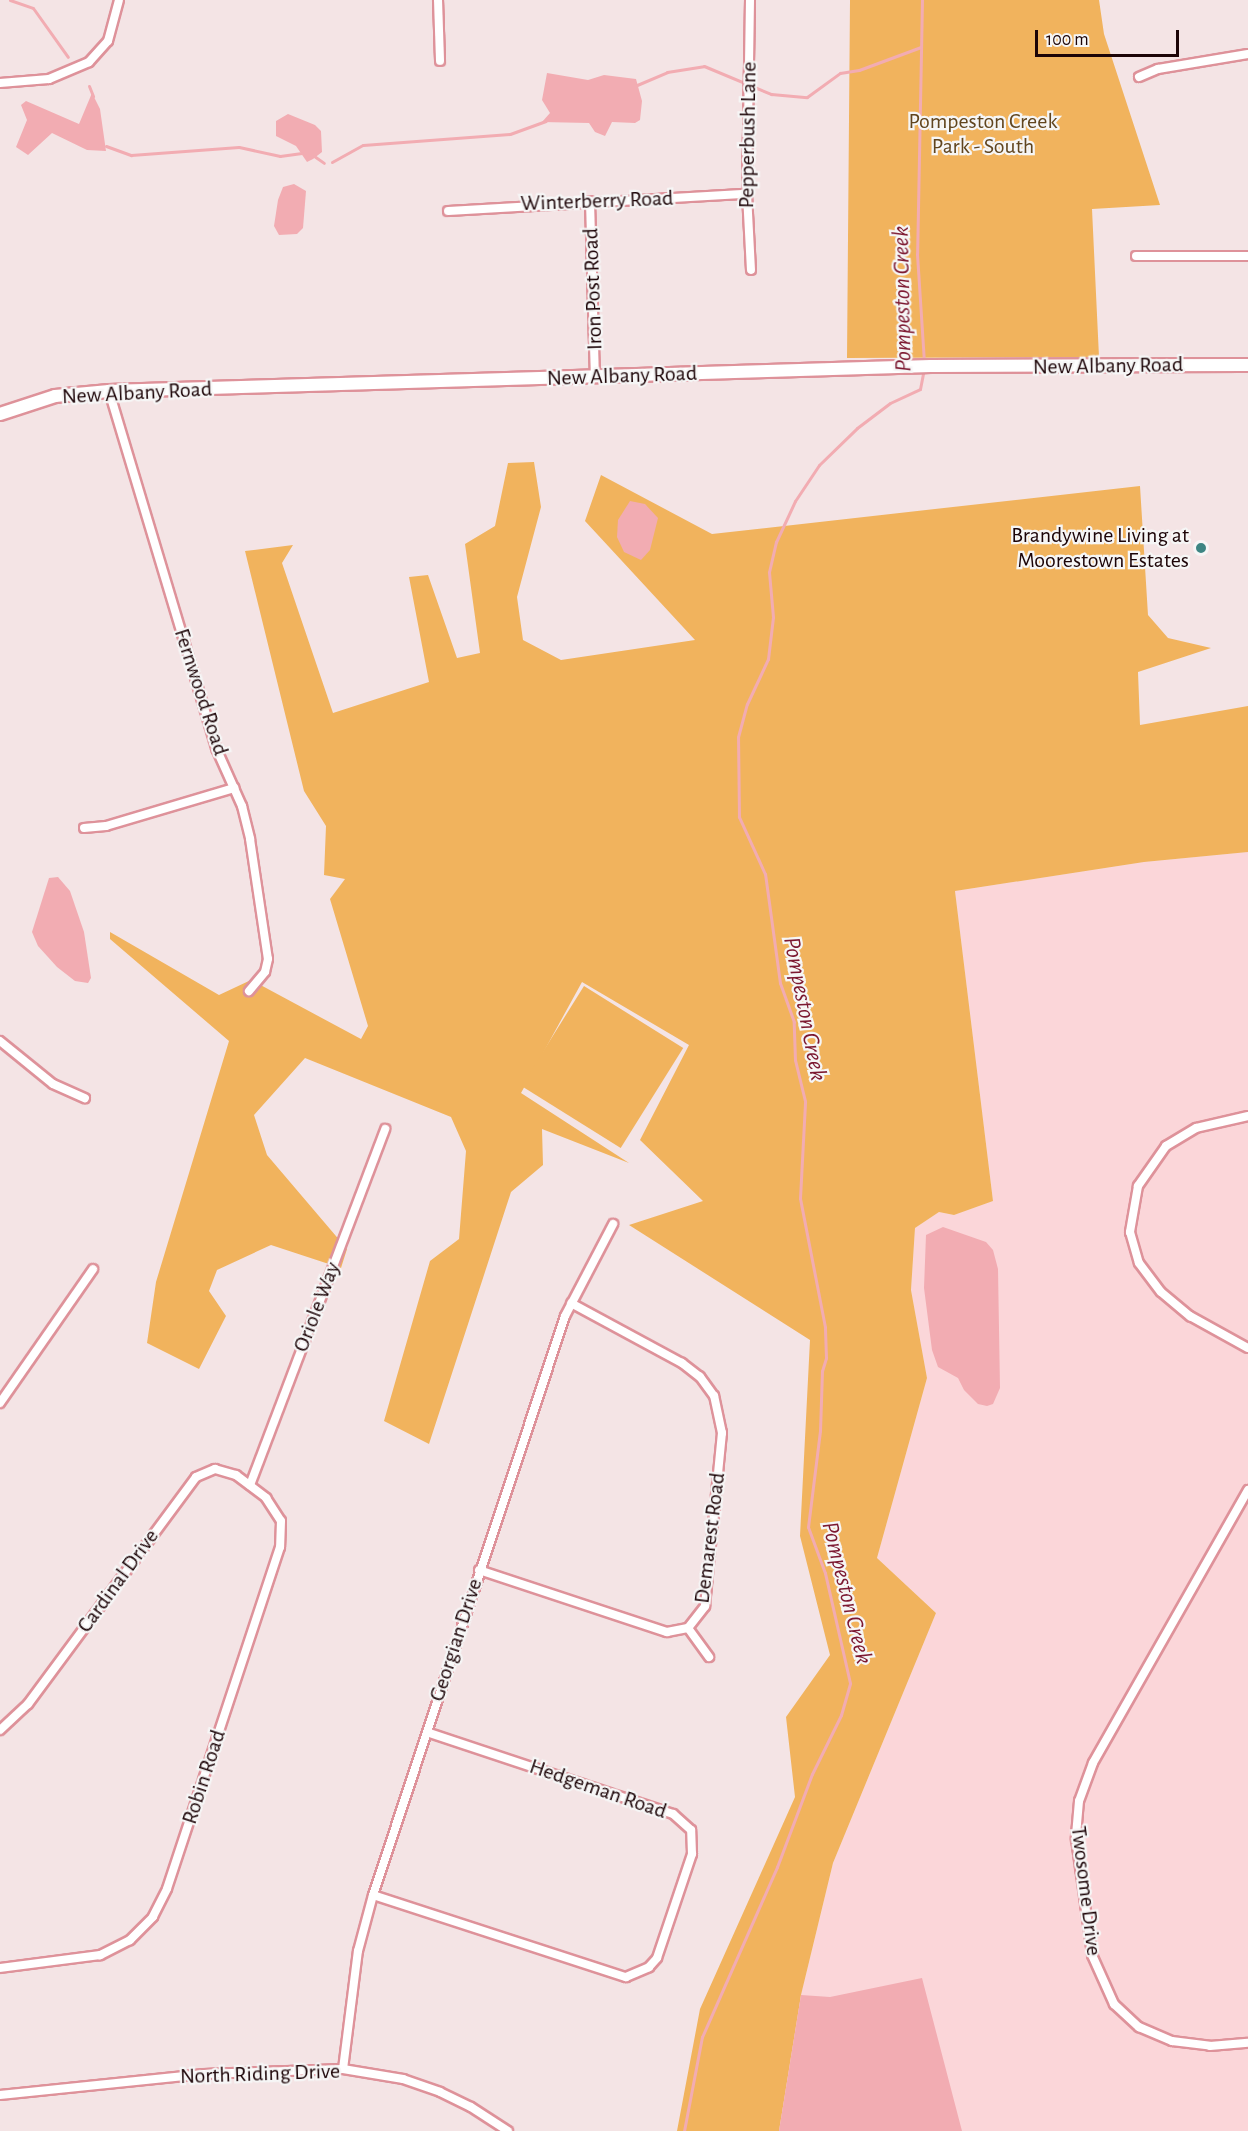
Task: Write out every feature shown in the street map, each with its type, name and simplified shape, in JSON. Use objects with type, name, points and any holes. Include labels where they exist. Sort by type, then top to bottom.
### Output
[{"type":"main road","name":"New Albany Road","points":[[0,414],[55,396],[110,391],[932,366],[1248,365]]},
{"type":"street","points":[[0,83],[49,79],[89,62],[108,41],[119,0]]},
{"type":"street","points":[[438,0],[440,62]]},
{"type":"street","name":"Pepperbush Lane","points":[[750,0],[747,194],[751,270]]},
{"type":"street","points":[[1139,76],[1158,69],[1248,54]]},
{"type":"street","name":"Winterberry Road","points":[[448,211],[590,201],[747,194]]},
{"type":"street","name":"Iron Post Road","points":[[590,201],[595,376]]},
{"type":"street","points":[[1136,256],[1248,256]]},
{"type":"street","name":"Fernwood Road","points":[[110,391],[216,748],[234,788],[250,839],[268,947],[265,972],[249,992]]},
{"type":"street","points":[[84,828],[106,826],[234,788]]},
{"type":"street","points":[[0,1041],[53,1084],[85,1098]]},
{"type":"street","points":[[1248,1116],[1196,1128],[1166,1146],[1138,1186],[1130,1232],[1139,1263],[1161,1292],[1190,1316],[1248,1348]]},
{"type":"street","name":"Oriole Way","points":[[250,1485],[385,1129]]},
{"type":"street","name":"Georgian Drive","points":[[343,2069],[358,1951],[373,1894],[479,1570],[571,1302],[613,1224]]},
{"type":"street","points":[[0,1403],[93,1269]]},
{"type":"street","name":"Demarest Road","points":[[479,1570],[667,1632],[687,1628],[698,1619],[707,1598],[722,1433],[719,1408],[708,1386],[682,1363],[571,1302]]},
{"type":"street","name":"Cardinal Drive","points":[[0,1730],[28,1704],[196,1476],[215,1469],[236,1475],[250,1485]]},
{"type":"street","name":"Robin Road","points":[[0,1968],[100,1955],[130,1940],[153,1917],[168,1889],[283,1534],[275,1509],[250,1485]]},
{"type":"street","name":"Twosome Drive","points":[[1248,1490],[1093,1763],[1079,1801],[1076,1839],[1092,1955],[1114,2004],[1139,2027],[1172,2041],[1210,2046],[1248,2043]]},
{"type":"street","points":[[687,1628],[709,1657]]},
{"type":"street","name":"Hedgeman Road","points":[[373,1894],[626,1977],[650,1967],[657,1958],[692,1854],[691,1830],[673,1814],[427,1732]]},
{"type":"street","name":"North Riding Drive","points":[[0,2095],[204,2074],[343,2069],[403,2079],[440,2092],[471,2107],[508,2131]]},
{"type":"shaded area","points":[[547,73],[588,80],[604,75],[636,79],[642,101],[640,120],[635,123],[612,122],[605,136],[595,132],[589,123],[542,122],[550,113],[542,100]]},
{"type":"shaded area","points":[[92,93],[100,109],[106,151],[87,150],[52,133],[28,155],[16,147],[27,120],[21,105],[26,101],[79,124]]},
{"type":"shaded area","points":[[288,114],[315,125],[321,131],[322,152],[307,162],[296,146],[276,136],[276,121]]},
{"type":"shaded area","points":[[294,184],[306,191],[303,228],[297,234],[279,235],[274,226],[278,200],[283,187]]},
{"type":"shaded area","points":[[630,501],[645,504],[658,518],[650,550],[641,560],[624,552],[617,537],[618,520]]},
{"type":"shaded area","points":[[1248,852],[1248,2131],[726,2131],[801,1995],[833,1863],[936,1613],[877,1558],[927,1378],[911,1290],[915,1228],[939,1212],[954,1215],[993,1201],[955,891],[1144,862]]},
{"type":"shaded area","points":[[58,877],[70,891],[84,932],[91,978],[88,983],[75,981],[57,967],[38,946],[32,932],[49,878]]},
{"type":"shaded area","points":[[943,1227],[986,1242],[993,1250],[998,1269],[1000,1388],[993,1404],[987,1406],[978,1404],[964,1390],[958,1378],[938,1367],[932,1350],[924,1288],[926,1235]]},
{"type":"shaded area","points":[[922,1978],[962,2131],[779,2131],[801,1995],[830,1997]]},
{"type":"green space","name":"Pompeston Creek Park - South","points":[[850,0],[1099,0],[1104,34],[1160,205],[1092,209],[1099,357],[847,358]]},
{"type":"green space","points":[[534,462],[541,507],[517,597],[523,640],[561,660],[695,640],[585,521],[601,475],[712,534],[1140,486],[1148,615],[1168,638],[1211,648],[1138,672],[1140,725],[1248,706],[1248,852],[1144,862],[955,891],[993,1201],[954,1215],[939,1212],[915,1228],[911,1290],[927,1378],[877,1558],[936,1613],[833,1863],[801,1995],[779,2131],[677,2131],[700,2009],[795,1797],[786,1717],[830,1655],[800,1536],[810,1340],[629,1225],[703,1201],[640,1140],[689,1045],[582,982],[521,1093],[629,1163],[542,1129],[543,1165],[511,1192],[429,1444],[384,1421],[430,1261],[459,1239],[466,1151],[451,1117],[305,1058],[254,1115],[267,1155],[347,1249],[341,1268],[271,1245],[217,1270],[209,1291],[226,1316],[199,1369],[147,1343],[156,1282],[229,1041],[110,939],[110,932],[219,995],[251,980],[361,1039],[368,1026],[330,899],[345,879],[324,875],[326,826],[304,791],[245,551],[293,545],[282,563],[333,713],[429,682],[409,577],[428,575],[457,658],[480,653],[465,544],[495,526],[508,463]]},
{"type":"green space","points":[[584,986],[683,1048],[621,1148],[521,1086]]},
{"type":"waterway","points":[[10,0],[33,8],[68,57]]},
{"type":"waterway","name":"Pompeston Creek","points":[[922,0],[917,254],[924,362]]},
{"type":"waterway","points":[[637,85],[667,72],[704,66],[771,94],[807,97],[840,73],[859,70],[921,47]]},
{"type":"waterway","points":[[89,86],[93,96]]},
{"type":"waterway","points":[[332,162],[363,145],[510,134],[546,121]]},
{"type":"waterway","points":[[106,146],[131,155],[239,147],[280,156],[302,153]]},
{"type":"waterway","points":[[314,156],[324,163]]},
{"type":"waterway","name":"Pompeston Creek","points":[[684,2131],[702,2037],[777,1867],[812,1774],[841,1715],[850,1683],[825,1573],[808,1527],[820,1431],[822,1371],[826,1358],[825,1327],[800,1198],[805,1101],[795,1060],[794,1022],[780,983],[765,874],[739,817],[738,737],[747,704],[768,659],[773,617],[769,572],[776,542],[795,501],[819,465],[857,428],[890,403],[920,389],[924,369]]},
{"type":"place","name":"Brandywine Living at Moorestown Estates","points":[[1201,548]]}]
